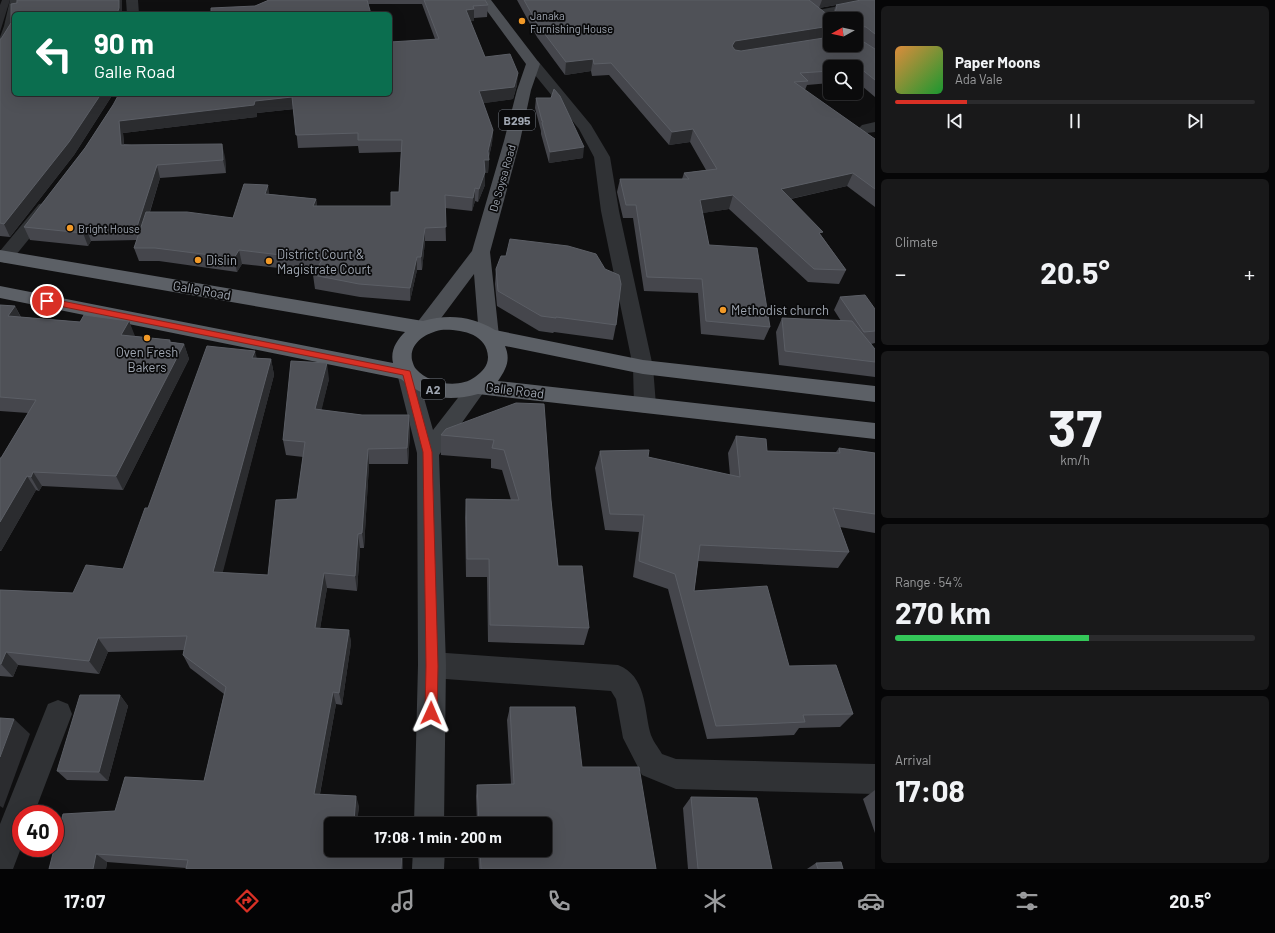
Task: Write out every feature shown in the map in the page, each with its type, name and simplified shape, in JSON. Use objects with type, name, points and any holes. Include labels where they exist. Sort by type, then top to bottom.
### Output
[{"type":"highway","name":"Galle Road","points":[[3,256],[423,328],[445,323],[456,323],[473,327],[489,336],[643,366],[875,394]]},
{"type":"highway","name":"Galle Road","points":[[0,292],[407,373],[417,382],[430,388],[444,391],[458,391],[478,386],[875,431]]},
{"type":"highway","name":"De Soysa Road","points":[[407,373],[403,366],[402,351],[405,343],[412,335],[423,328]]},
{"type":"highway","points":[[478,386],[492,375],[498,363],[498,350],[489,336]]},
{"type":"main road","points":[[485,0],[533,64]]},
{"type":"main road","name":"De Soysa Road","points":[[489,336],[481,252],[533,64]]},
{"type":"main road","name":"De Soysa Road","points":[[423,328],[481,252]]},
{"type":"street","points":[[132,0],[133,12]]},
{"type":"street","points":[[14,12],[15,2]]},
{"type":"street","points":[[823,18],[813,10],[875,3]]},
{"type":"street","points":[[0,47],[4,43],[12,20]]},
{"type":"street","points":[[533,64],[586,128],[602,157],[610,211],[643,366],[645,405]]},
{"type":"street","points":[[3,256],[55,196]]},
{"type":"street","points":[[407,373],[428,452],[432,666],[429,817]]},
{"type":"street","points":[[428,452],[478,386]]},
{"type":"street","points":[[432,666],[618,678],[629,694],[637,738],[652,765],[676,774],[875,779]]},
{"type":"street","points":[[0,863],[0,858],[58,714]]},
{"type":"street","points":[[428,869],[429,857]]},
{"type":"building","points":[[17,0],[119,0],[119,8],[118,12],[12,12],[12,96],[100,96],[69,142],[4,224],[0,223],[0,39],[11,23],[11,4],[17,3]]},
{"type":"building","points":[[269,0],[367,0],[370,12],[211,12],[211,8],[255,6]]},
{"type":"building","points":[[424,0],[485,0],[488,5],[473,6],[474,9],[466,10],[485,57],[510,54],[518,73],[514,87],[479,91],[493,130],[488,151],[489,160],[484,160],[485,172],[479,189],[475,188],[473,198],[445,195],[446,227],[425,228],[421,257],[417,257],[410,288],[359,284],[313,275],[322,260],[239,250],[234,258],[155,248],[134,248],[146,212],[187,212],[233,218],[244,184],[268,185],[265,194],[316,199],[313,206],[391,206],[391,192],[399,192],[402,140],[358,140],[358,133],[296,135],[292,97],[255,101],[254,105],[119,121],[121,145],[222,144],[223,160],[157,165],[137,227],[86,228],[83,233],[24,227],[85,148],[118,96],[392,96],[392,42],[439,39]]},
{"type":"building","points":[[524,0],[809,0],[824,12],[823,27],[735,41],[732,46],[735,50],[741,51],[823,38],[823,52],[863,52],[863,41],[875,49],[875,80],[863,70],[863,60],[823,60],[823,71],[800,73],[808,81],[794,82],[875,139],[875,189],[853,173],[781,189],[823,232],[819,233],[846,270],[814,269],[733,195],[700,200],[709,245],[757,248],[770,327],[706,321],[702,279],[647,277],[636,205],[626,205],[620,179],[689,179],[684,173],[717,169],[693,129],[672,132],[611,63],[594,64],[593,59],[566,62],[538,25]]},
{"type":"building","points":[[861,0],[875,0],[875,34],[863,26],[863,12],[835,12],[836,5]]},
{"type":"building","points":[[554,89],[560,96],[584,147],[550,152],[536,98],[551,98]]},
{"type":"building","points":[[510,239],[568,246],[596,254],[605,269],[619,275],[621,284],[616,325],[541,316],[498,291],[496,269],[501,256],[506,256]]},
{"type":"building","points":[[865,295],[875,309],[875,331],[864,332],[840,297]]},
{"type":"building","points":[[0,305],[15,306],[8,316],[80,322],[84,315],[129,321],[121,335],[170,340],[169,342],[184,344],[116,476],[33,472],[31,477],[27,476],[0,522],[0,458],[36,400],[0,397]]},
{"type":"building","points":[[782,318],[852,321],[875,349],[875,362],[785,351]]},
{"type":"building","points":[[207,346],[255,351],[252,358],[271,359],[213,572],[268,575],[276,500],[297,499],[305,442],[283,440],[291,361],[327,363],[315,409],[362,415],[409,415],[407,448],[368,449],[362,533],[358,534],[355,576],[324,573],[315,628],[349,630],[339,693],[333,692],[314,794],[356,796],[354,817],[324,817],[324,857],[402,857],[401,869],[186,869],[188,860],[96,854],[93,869],[49,869],[52,857],[64,857],[64,814],[115,811],[125,777],[204,781],[226,687],[183,655],[187,636],[98,638],[89,661],[6,652],[0,664],[0,590],[73,593],[86,565],[123,569],[145,508],[148,508]]},
{"type":"building","points":[[516,403],[544,404],[551,500],[558,566],[582,566],[589,628],[490,625],[489,559],[467,559],[466,499],[519,500],[504,450],[492,448],[494,440],[441,435],[446,429]]},
{"type":"building","points":[[736,436],[766,439],[767,451],[840,453],[839,448],[875,453],[875,514],[833,508],[849,552],[700,545],[694,591],[767,586],[789,666],[836,665],[853,714],[803,715],[805,722],[716,726],[675,574],[639,561],[644,515],[610,514],[600,451],[649,450],[648,457],[740,477]]},
{"type":"building","points":[[80,695],[120,695],[99,772],[57,771]]},
{"type":"building","points":[[510,707],[575,707],[582,767],[639,767],[656,869],[481,869],[480,857],[552,857],[552,817],[479,817],[477,785],[514,784]]},
{"type":"building","points":[[0,718],[14,719],[0,757]]},
{"type":"building","points":[[691,797],[757,798],[772,869],[698,869]]},
{"type":"building","points":[[841,862],[843,869],[818,869],[816,863]]},
{"type":"place","name":"Janaka Furnishing House","points":[[522,21]]},
{"type":"place","name":"Bright House","points":[[70,228]]},
{"type":"place","name":"Dislin","points":[[198,260]]},
{"type":"place","name":"District Court & Magistrate Court","points":[[269,261]]},
{"type":"place","name":"Methodist church","points":[[723,310]]},
{"type":"place","name":"Oven Fresh Bakers","points":[[147,338]]},
{"type":"route","points":[[47,301],[407,373],[428,452],[432,666],[431,713]]}]
